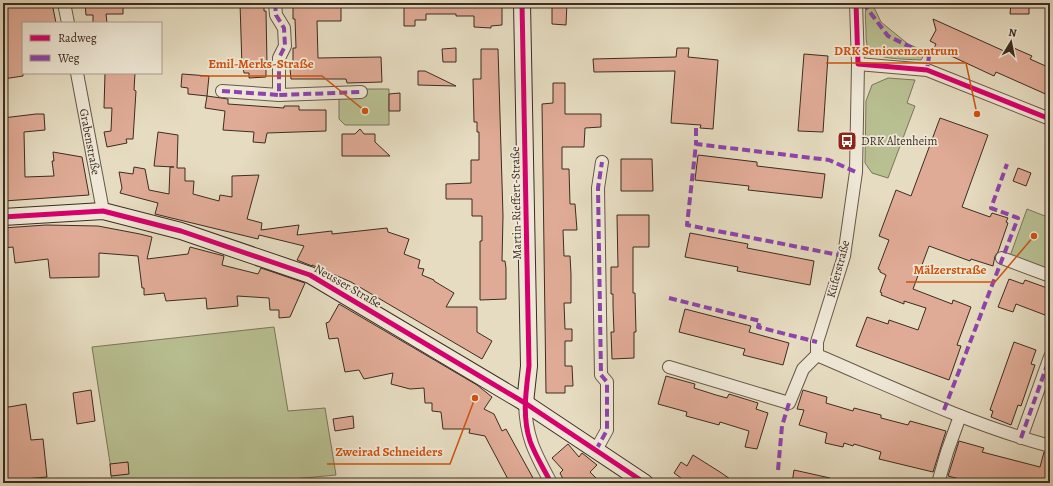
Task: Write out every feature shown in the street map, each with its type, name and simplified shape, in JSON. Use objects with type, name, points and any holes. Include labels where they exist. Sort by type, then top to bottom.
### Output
[{"type":"street","points":[[64,3],[68,22]]},
{"type":"street","points":[[275,3],[276,15],[284,28],[285,46],[279,58],[279,95]]},
{"type":"street","name":"Martin-Rieffert-Straße","points":[[522,3],[529,366],[525,402]]},
{"type":"street","name":"Küferstraße","points":[[817,355],[817,342],[844,256],[856,172],[858,64],[856,3]]},
{"type":"street","points":[[858,64],[927,70],[1050,119]]},
{"type":"street","name":"Grabenstraße","points":[[77,74],[103,211]]},
{"type":"street","points":[[222,91],[279,95],[361,92]]},
{"type":"street","points":[[596,450],[606,434],[608,423],[607,382],[601,375],[598,188],[602,162]]},
{"type":"street","name":"Neusser Straße","points":[[3,217],[103,211],[181,231],[310,274],[525,402],[645,483]]},
{"type":"street","points":[[1002,258],[1050,276]]},
{"type":"street","points":[[669,367],[789,403],[803,369],[817,355],[960,416],[1021,438],[1050,446]]},
{"type":"street","points":[[1021,438],[1050,357]]},
{"type":"street","points":[[525,402],[526,421],[530,440],[551,483]]},
{"type":"street","points":[[938,483],[960,416]]},
{"type":"green space","points":[[867,3],[872,3],[881,22],[908,44],[926,52],[921,60],[879,56],[869,50],[866,36],[865,13]]},
{"type":"green space","points":[[888,78],[915,80],[907,103],[915,106],[888,178],[872,173],[865,163],[866,101],[872,85]]},
{"type":"green space","points":[[363,89],[389,89],[389,125],[345,125],[339,119],[339,99],[343,96]]},
{"type":"green space","points":[[1027,209],[1050,218],[1050,273],[1009,259]]},
{"type":"green space","points":[[274,327],[288,411],[325,408],[336,475],[250,483],[112,483],[92,347]]},
{"type":"building","points":[[30,3],[52,3],[56,22],[22,22],[23,76],[3,79],[3,8]]},
{"type":"building","points":[[85,3],[123,3],[123,14],[106,14],[107,22],[93,22],[93,15],[86,15]]},
{"type":"building","points":[[240,3],[264,3],[264,11],[266,11],[266,77],[249,78],[249,73],[244,73],[242,67]]},
{"type":"building","points":[[293,3],[341,3],[341,21],[317,21],[318,58],[381,57],[382,82],[347,83],[346,79],[291,79],[290,68],[293,68],[293,48],[296,48]]},
{"type":"building","points":[[404,3],[502,3],[502,25],[491,26],[491,28],[474,27],[474,16],[456,16],[456,14],[426,14],[426,20],[415,20],[415,26],[404,26]]},
{"type":"building","points":[[552,3],[567,3],[566,25],[552,24]]},
{"type":"building","points":[[1011,3],[1029,3],[1029,14],[1010,14]]},
{"type":"building","points":[[933,19],[1004,51],[1007,45],[1032,56],[1030,59],[1050,68],[1050,96],[996,72],[994,76],[934,48],[936,44],[930,41],[936,30]]},
{"type":"building","points":[[456,48],[456,62],[443,62],[442,49]]},
{"type":"building","points":[[677,48],[689,48],[688,57],[718,60],[713,129],[700,128],[701,125],[671,123],[675,71],[594,72],[593,59],[676,57]]},
{"type":"building","points":[[481,49],[498,49],[503,216],[502,261],[505,261],[506,268],[506,299],[480,300],[480,241],[482,241],[482,216],[472,216],[472,199],[446,199],[446,184],[471,183],[471,160],[479,160],[479,132],[477,132],[477,122],[474,122],[473,79],[481,79]]},
{"type":"building","points":[[804,54],[828,56],[823,132],[798,131]]},
{"type":"building","points":[[418,71],[425,71],[456,86],[418,85]]},
{"type":"building","points":[[105,74],[135,74],[134,90],[136,91],[133,139],[126,139],[127,143],[107,147],[104,132],[111,131],[112,108],[104,108]]},
{"type":"building","points":[[182,74],[209,76],[207,96],[188,94],[188,88],[181,87]]},
{"type":"building","points":[[553,83],[565,83],[565,114],[601,114],[601,127],[585,128],[584,147],[562,147],[562,169],[569,169],[570,204],[575,204],[577,230],[563,230],[564,256],[570,256],[571,274],[571,303],[564,303],[565,329],[572,329],[572,341],[565,341],[565,366],[572,366],[573,386],[565,386],[565,393],[546,393],[542,104],[553,103]]},
{"type":"building","points":[[400,93],[400,111],[389,111],[389,94]]},
{"type":"building","points":[[207,96],[228,99],[228,104],[284,108],[284,106],[299,106],[299,110],[326,110],[326,131],[267,133],[265,143],[253,142],[254,132],[223,130],[225,111],[205,108]]},
{"type":"building","points":[[44,114],[45,130],[24,132],[25,177],[54,176],[52,161],[54,161],[53,152],[82,157],[89,195],[4,201],[3,118]]},
{"type":"building","points":[[940,118],[988,135],[962,207],[990,217],[992,213],[1008,218],[1006,222],[1008,223],[998,252],[995,256],[993,266],[971,259],[970,261],[929,246],[913,289],[952,304],[953,300],[971,307],[957,345],[961,346],[949,380],[856,346],[867,317],[888,324],[889,320],[918,330],[926,308],[904,301],[904,304],[881,295],[882,293],[880,292],[886,275],[878,269],[889,240],[879,236],[896,190],[911,196]]},
{"type":"building","points":[[360,129],[364,134],[375,134],[375,142],[390,156],[342,156],[342,134],[355,134]]},
{"type":"building","points":[[158,132],[178,135],[177,168],[185,168],[185,181],[194,181],[193,194],[219,201],[220,195],[232,197],[232,176],[259,175],[247,219],[262,223],[261,230],[299,225],[297,235],[332,231],[332,234],[387,228],[388,232],[409,239],[404,254],[420,260],[418,268],[424,269],[422,275],[434,280],[454,293],[446,307],[477,307],[477,332],[492,341],[482,359],[351,282],[297,260],[304,246],[259,235],[258,239],[155,214],[158,203],[120,193],[122,188],[119,172],[133,174],[134,167],[145,169],[149,190],[169,194],[170,167],[174,167],[154,166]]},
{"type":"building","points":[[698,155],[757,162],[757,166],[825,174],[822,198],[748,190],[749,186],[695,180]]},
{"type":"building","points":[[621,159],[652,159],[653,191],[621,191]]},
{"type":"building","points":[[1018,168],[1031,173],[1026,186],[1013,181]]},
{"type":"building","points":[[617,215],[649,215],[649,247],[633,247],[633,293],[635,293],[636,332],[634,332],[634,358],[612,359],[611,332],[614,332],[613,294],[611,294],[611,267],[618,267]]},
{"type":"building","points":[[46,225],[98,226],[140,234],[152,237],[147,259],[188,254],[190,247],[224,256],[222,265],[258,274],[261,268],[305,283],[290,317],[279,318],[279,310],[270,310],[269,298],[237,296],[238,306],[207,309],[206,298],[166,301],[164,293],[144,295],[138,256],[99,253],[99,277],[50,278],[48,259],[15,263],[13,247],[3,248],[3,228]]},
{"type":"building","points":[[690,233],[748,244],[747,248],[814,261],[810,285],[737,271],[738,267],[685,257]]},
{"type":"building","points":[[1009,279],[1023,284],[1025,280],[1050,289],[1050,312],[1047,311],[1045,315],[1016,304],[1013,312],[998,307]]},
{"type":"building","points":[[339,304],[477,385],[492,397],[484,409],[494,414],[502,431],[506,429],[533,478],[525,483],[510,483],[485,436],[469,433],[470,429],[443,429],[441,412],[432,411],[432,403],[425,403],[424,388],[410,389],[391,384],[393,373],[364,379],[359,370],[345,372],[338,338],[329,339],[326,323],[329,322]]},
{"type":"building","points":[[685,309],[751,326],[749,332],[789,343],[783,365],[743,355],[745,349],[679,332]]},
{"type":"building","points":[[1014,342],[1036,350],[1031,364],[1035,365],[1021,406],[1018,405],[1011,425],[991,417],[993,411],[990,410]]},
{"type":"building","points":[[666,376],[695,384],[694,388],[716,395],[727,398],[729,394],[758,403],[756,409],[768,413],[757,449],[745,447],[749,431],[720,422],[719,425],[686,416],[687,412],[658,404]]},
{"type":"building","points":[[91,390],[95,421],[77,424],[73,393]]},
{"type":"building","points":[[803,390],[827,397],[826,403],[853,411],[854,408],[881,415],[881,418],[908,425],[910,421],[946,431],[933,472],[879,459],[881,452],[854,444],[853,446],[844,443],[843,447],[825,443],[827,433],[799,425],[804,410],[797,409]]},
{"type":"building","points":[[26,404],[31,440],[43,439],[47,477],[3,481],[3,408]]},
{"type":"building","points":[[353,416],[354,428],[335,431],[333,419]]},
{"type":"building","points":[[959,441],[984,448],[982,452],[1040,467],[1044,452],[1050,453],[1050,483],[975,483],[948,476]]},
{"type":"building","points":[[568,444],[579,457],[582,453],[597,465],[590,472],[601,483],[565,483],[560,473],[563,470],[552,458]]},
{"type":"building","points":[[693,455],[736,483],[688,483],[674,473],[681,462],[687,466]]},
{"type":"building","points":[[128,462],[129,474],[111,476],[110,464]]},
{"type":"building","points":[[794,470],[830,478],[830,483],[792,483]]},
{"type":"marked path","points":[[275,3],[276,15],[284,28],[285,46],[279,58],[279,95],[361,92]]},
{"type":"marked path","points":[[863,3],[888,36],[929,56],[927,70]]},
{"type":"marked path","points":[[222,91],[279,95]]},
{"type":"marked path","points":[[696,128],[696,144]]},
{"type":"marked path","points":[[844,256],[687,225],[696,144],[829,160],[856,172]]},
{"type":"marked path","points":[[596,450],[607,430],[607,382],[601,375],[598,188],[602,162]]},
{"type":"marked path","points":[[944,410],[1018,218],[991,208],[1007,164]]},
{"type":"marked path","points":[[669,298],[760,321],[758,327],[817,342]]},
{"type":"marked path","points":[[1021,438],[1050,357]]},
{"type":"marked path","points":[[778,470],[782,426],[789,403]]},
{"type":"cycle path","points":[[522,3],[529,366],[525,413],[530,441],[551,483]]},
{"type":"cycle path","points":[[856,3],[858,64],[927,70],[1050,119]]},
{"type":"cycle path","points":[[3,217],[103,211],[181,231],[310,275],[525,403],[645,483]]},
{"type":"place","name":"Emil-Merks-Straße","points":[[365,111]]},
{"type":"place","name":"DRK Seniorenzentrum","points":[[977,114]]},
{"type":"place","name":"DRK Altenheim","points":[[847,141]]},
{"type":"place","name":"Mälzerstraße","points":[[1034,236]]},
{"type":"place","name":"Zweirad Schneiders","points":[[475,398]]}]
